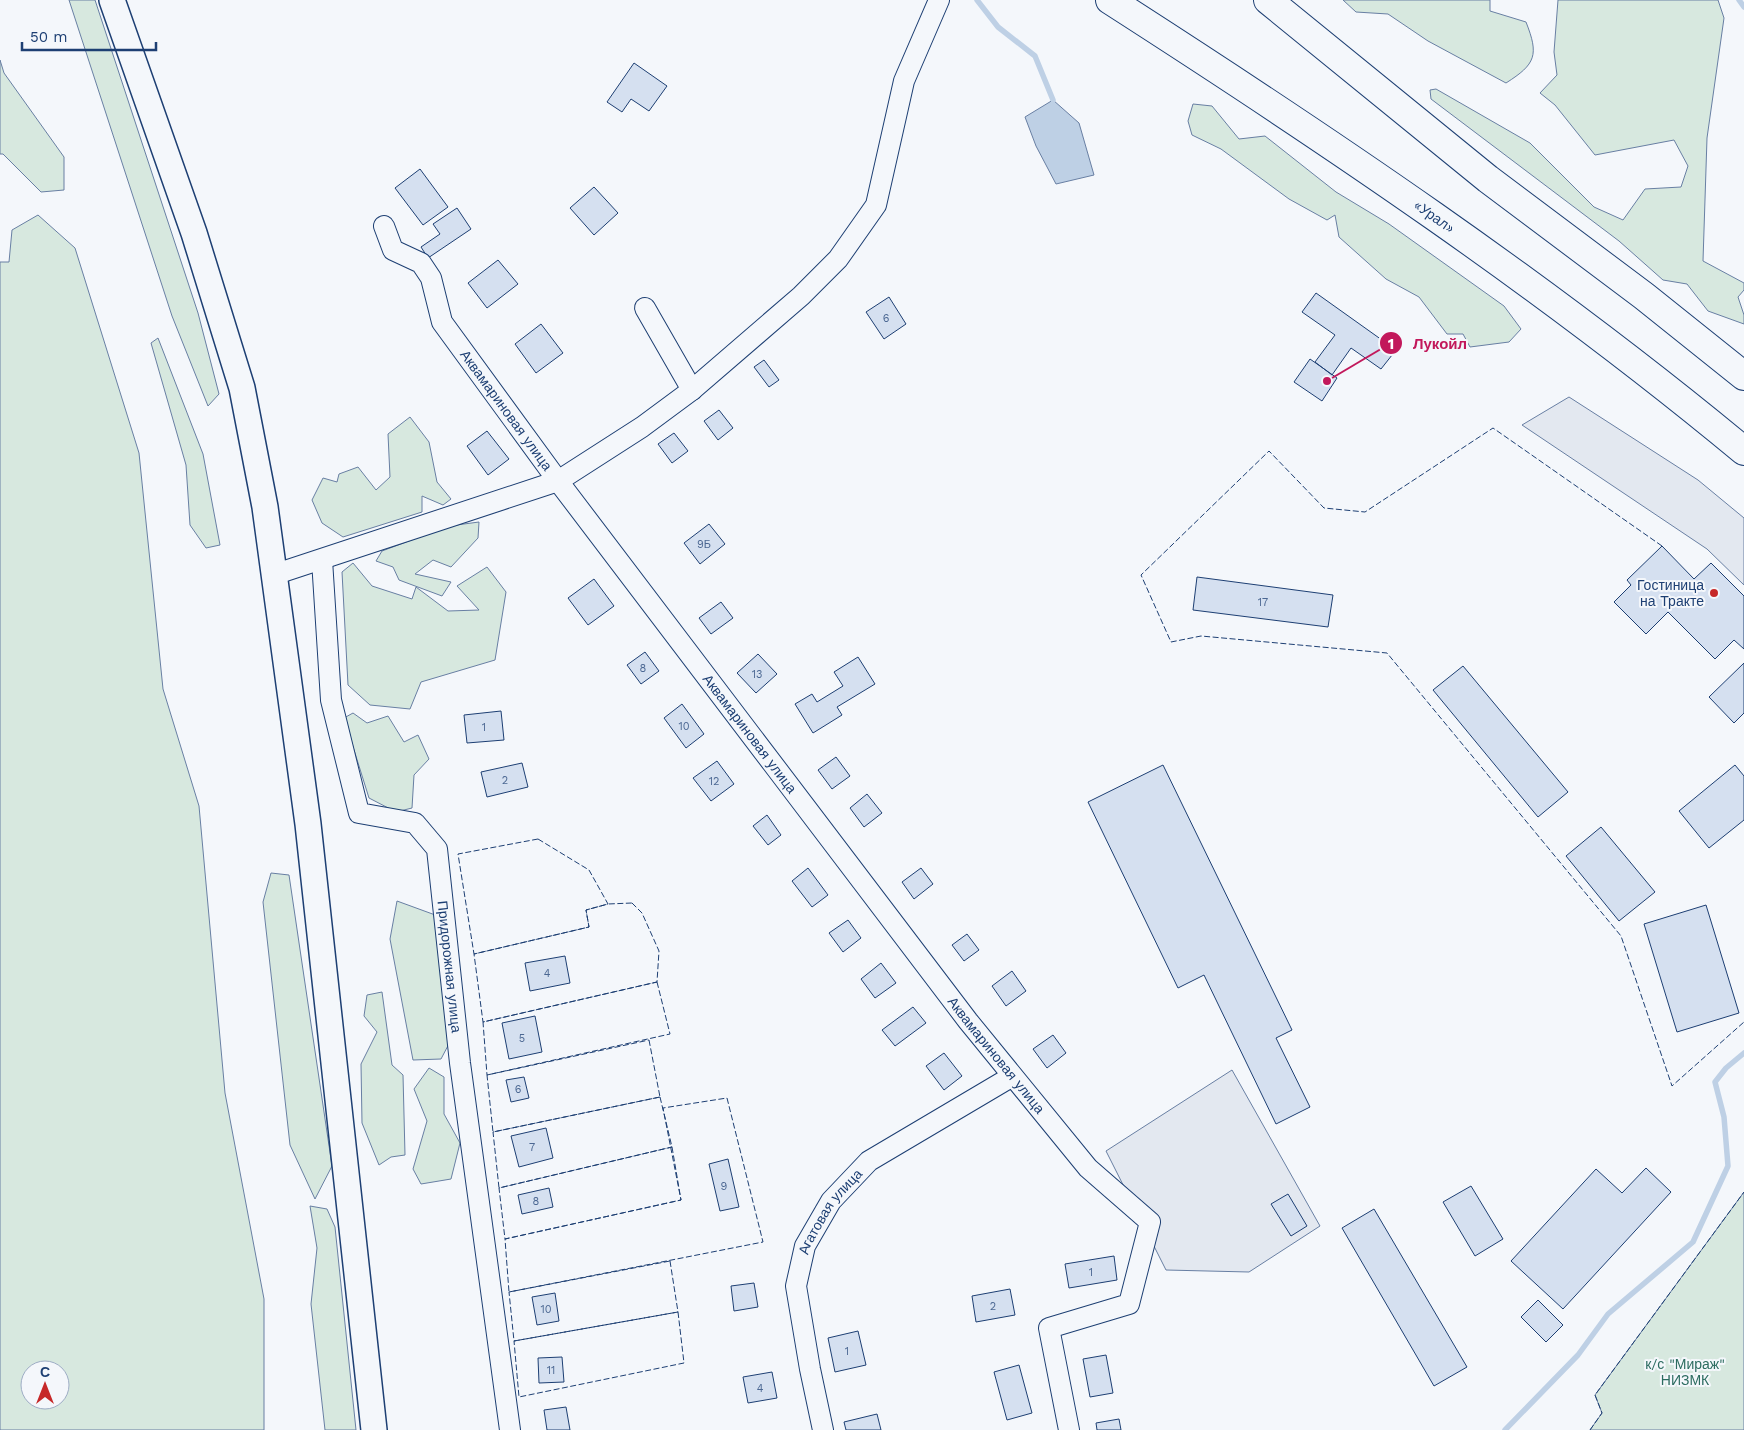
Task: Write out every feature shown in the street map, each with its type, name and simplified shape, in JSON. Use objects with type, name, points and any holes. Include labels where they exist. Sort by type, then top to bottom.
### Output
[{"type":"highway","name":"«Урал»","points":[[1110,0],[1326,143],[1496,261],[1664,385],[1744,451]]},
{"type":"highway","points":[[1268,0],[1488,179],[1644,296],[1744,376]]},
{"type":"main road","points":[[112,0],[194,233],[242,388],[265,507],[308,824],[374,1430]]},
{"type":"street","points":[[273,575],[558,481],[642,427],[692,390],[820,278],[838,259],[876,206],[904,81],[939,0]]},
{"type":"street","name":"Аквамариновая улица","points":[[384,226],[393,250],[421,263],[431,278],[442,322],[558,481],[1012,1076],[1088,1168],[1150,1222],[1129,1304],[1049,1328],[1069,1430]]},
{"type":"street","points":[[645,308],[692,390]]},
{"type":"street","name":"Придорожная улица","points":[[322,560],[331,700],[359,813],[415,822],[437,849],[460,1063],[510,1430]]},
{"type":"street","name":"Агатовая улица","points":[[823,1430],[810,1369],[796,1286],[804,1246],[831,1201],[869,1161],[1012,1076]]},
{"type":"green space","points":[[69,0],[95,0],[198,313],[219,394],[208,406],[172,316]]},
{"type":"green space","points":[[1343,0],[1490,0],[1490,11],[1526,22],[1533,43],[1532,58],[1524,70],[1506,83],[1428,41],[1388,14],[1356,12]]},
{"type":"green space","points":[[1558,0],[1718,0],[1724,18],[1707,138],[1703,261],[1744,283],[1744,290],[1738,297],[1744,315],[1744,324],[1708,311],[1687,284],[1663,280],[1619,241],[1431,99],[1430,90],[1436,89],[1530,143],[1594,207],[1623,220],[1645,189],[1681,187],[1688,166],[1674,140],[1595,155],[1555,105],[1540,93],[1557,75],[1554,52]]},
{"type":"green space","points":[[0,60],[4,73],[64,157],[64,190],[41,192],[3,154],[0,154]]},
{"type":"green space","points":[[1193,104],[1212,106],[1239,139],[1265,136],[1336,192],[1389,224],[1504,306],[1521,329],[1509,342],[1470,347],[1463,334],[1447,334],[1419,297],[1386,279],[1339,237],[1335,215],[1327,220],[1289,199],[1221,149],[1192,135],[1188,121]]},
{"type":"green space","points":[[38,215],[75,248],[139,453],[163,689],[199,806],[225,1093],[264,1299],[264,1430],[0,1430],[0,262],[9,262],[12,230]]},
{"type":"green space","points":[[158,338],[203,454],[220,545],[206,548],[190,525],[186,465],[151,343]]},
{"type":"green space","points":[[410,417],[429,442],[437,482],[451,499],[443,505],[422,496],[422,512],[343,537],[322,523],[312,500],[323,478],[337,482],[339,474],[358,467],[376,490],[390,477],[388,434]]},
{"type":"green space","points":[[479,522],[478,538],[451,567],[433,560],[415,574],[451,582],[442,596],[399,580],[393,567],[376,561],[382,551],[449,526]]},
{"type":"green space","points":[[353,563],[372,586],[412,599],[416,587],[448,611],[479,610],[457,586],[487,567],[506,592],[495,660],[421,682],[410,709],[370,705],[348,685],[342,572]]},
{"type":"green space","points":[[353,713],[367,723],[388,716],[404,742],[418,735],[429,759],[414,775],[412,808],[396,812],[369,798],[344,718]]},
{"type":"green space","points":[[271,873],[289,875],[332,1166],[315,1199],[290,1145],[263,902]]},
{"type":"green space","points":[[397,901],[438,916],[452,1038],[441,1059],[413,1060],[390,939]]},
{"type":"green space","points":[[382,992],[392,1065],[403,1075],[405,1155],[391,1157],[379,1165],[362,1123],[361,1064],[377,1032],[364,1016],[367,995]]},
{"type":"green space","points":[[429,1068],[444,1077],[444,1114],[460,1143],[451,1179],[421,1184],[413,1169],[427,1121],[414,1089]]},
{"type":"green space","name":"к/с \"Мираж\" НИЗМК","points":[[1744,1192],[1744,1430],[1590,1430],[1602,1413],[1595,1395]]},
{"type":"green space","points":[[310,1206],[327,1209],[335,1227],[356,1430],[325,1430],[311,1304],[317,1248]]},
{"type":"shaded area","points":[[1569,397],[1698,480],[1744,518],[1744,585],[1707,549],[1522,425]]},
{"type":"shaded area","points":[[1232,1070],[1320,1226],[1249,1272],[1166,1270],[1106,1151]]},
{"type":"water","points":[[1053,100],[1079,123],[1094,175],[1056,184],[1036,146],[1025,117]]},
{"type":"building","points":[[634,63],[667,86],[649,111],[631,99],[622,112],[607,102]]},
{"type":"building","points":[[420,169],[448,207],[423,225],[395,188]]},
{"type":"building","points":[[594,187],[618,213],[594,235],[570,208]]},
{"type":"building","points":[[457,208],[471,229],[428,258],[421,247],[440,234],[433,224]]},
{"type":"building","points":[[498,260],[518,284],[487,308],[468,283]]},
{"type":"building","points":[[1316,293],[1396,350],[1381,369],[1351,348],[1332,375],[1315,362],[1335,335],[1302,312]]},
{"type":"building","points":[[889,297],[906,324],[884,339],[866,312]]},
{"type":"building","points":[[541,324],[563,353],[536,373],[515,344]]},
{"type":"building","points":[[1310,359],[1337,378],[1322,401],[1294,382]]},
{"type":"building","points":[[764,360],[779,380],[769,387],[754,367]]},
{"type":"building","points":[[719,410],[733,428],[718,440],[704,421]]},
{"type":"building","points":[[487,431],[509,459],[488,475],[467,446]]},
{"type":"building","points":[[674,433],[688,451],[672,463],[658,444]]},
{"type":"building","points":[[709,524],[725,544],[700,564],[684,543]]},
{"type":"building","points":[[1662,546],[1694,579],[1711,563],[1744,596],[1744,649],[1734,640],[1715,659],[1668,612],[1646,634],[1614,602],[1631,585],[1627,580]]},
{"type":"building","points":[[1197,577],[1333,595],[1328,627],[1193,610]]},
{"type":"building","points":[[594,579],[614,606],[588,625],[568,598]]},
{"type":"building","points":[[721,602],[733,618],[711,634],[699,618]]},
{"type":"building","points":[[645,652],[659,671],[641,684],[627,665]]},
{"type":"building","points":[[758,654],[777,674],[756,693],[737,673]]},
{"type":"building","points":[[858,657],[875,684],[837,707],[842,715],[813,733],[795,704],[812,694],[817,702],[843,686],[834,672]]},
{"type":"building","points":[[1744,663],[1744,713],[1734,723],[1709,697]]},
{"type":"building","points":[[1463,666],[1568,792],[1538,817],[1433,690]]},
{"type":"building","points":[[682,704],[704,734],[686,748],[664,718]]},
{"type":"building","points":[[501,711],[504,740],[467,743],[464,715]]},
{"type":"building","points":[[836,757],[850,776],[832,789],[818,770]]},
{"type":"building","points":[[717,761],[734,784],[711,801],[693,778]]},
{"type":"building","points":[[522,763],[528,787],[487,797],[481,772]]},
{"type":"building","points":[[1163,765],[1292,1030],[1276,1038],[1310,1107],[1276,1124],[1204,975],[1178,988],[1088,802]]},
{"type":"building","points":[[1735,765],[1744,776],[1744,820],[1709,848],[1679,811]]},
{"type":"building","points":[[867,794],[882,813],[864,827],[850,808]]},
{"type":"building","points":[[767,815],[781,835],[768,845],[753,826]]},
{"type":"building","points":[[1601,827],[1655,892],[1619,921],[1566,856]]},
{"type":"building","points":[[808,868],[828,895],[812,907],[792,881]]},
{"type":"building","points":[[921,868],[933,884],[914,899],[902,882]]},
{"type":"building","points":[[1706,905],[1739,1013],[1677,1032],[1644,924]]},
{"type":"building","points":[[848,920],[861,938],[843,952],[829,933]]},
{"type":"building","points":[[967,934],[979,950],[964,961],[952,945]]},
{"type":"building","points":[[565,956],[570,983],[530,991],[525,963]]},
{"type":"building","points":[[881,963],[896,983],[875,998],[861,979]]},
{"type":"building","points":[[1012,971],[1026,991],[1006,1006],[992,986]]},
{"type":"building","points":[[913,1007],[926,1023],[895,1046],[882,1030]]},
{"type":"building","points":[[535,1016],[542,1052],[509,1059],[502,1023]]},
{"type":"building","points":[[1053,1035],[1066,1053],[1047,1068],[1033,1049]]},
{"type":"building","points":[[944,1053],[962,1076],[944,1090],[926,1066]]},
{"type":"building","points":[[524,1077],[529,1098],[511,1102],[506,1080]]},
{"type":"building","points":[[546,1128],[553,1158],[519,1167],[511,1136]]},
{"type":"building","points":[[728,1159],[739,1207],[720,1211],[709,1164]]},
{"type":"building","points":[[1646,1168],[1671,1192],[1563,1309],[1511,1261],[1596,1169],[1622,1193]]},
{"type":"building","points":[[1471,1186],[1503,1239],[1475,1256],[1443,1202]]},
{"type":"building","points":[[549,1188],[553,1207],[522,1214],[518,1195]]},
{"type":"building","points":[[1288,1194],[1307,1226],[1291,1236],[1271,1204]]},
{"type":"building","points":[[1374,1209],[1467,1367],[1434,1386],[1342,1228]]},
{"type":"building","points":[[1114,1256],[1117,1280],[1069,1288],[1065,1264]]},
{"type":"building","points":[[754,1283],[758,1307],[734,1311],[731,1286]]},
{"type":"building","points":[[1010,1289],[1015,1315],[976,1322],[972,1296]]},
{"type":"building","points":[[555,1293],[559,1321],[537,1325],[532,1297]]},
{"type":"building","points":[[1538,1300],[1563,1325],[1546,1342],[1521,1317]]},
{"type":"building","points":[[858,1331],[866,1365],[835,1372],[828,1338]]},
{"type":"building","points":[[1106,1355],[1113,1393],[1090,1397],[1083,1359]]},
{"type":"building","points":[[562,1357],[564,1382],[539,1383],[538,1358]]},
{"type":"building","points":[[1019,1365],[1032,1413],[1007,1420],[994,1372]]},
{"type":"building","points":[[772,1372],[777,1398],[748,1403],[743,1377]]},
{"type":"building","points":[[566,1407],[570,1430],[547,1430],[544,1410]]},
{"type":"building","points":[[877,1414],[881,1430],[846,1430],[844,1422]]},
{"type":"building","points":[[1119,1419],[1121,1430],[1097,1430],[1096,1423]]},
{"type":"waterway","points":[[977,0],[998,27],[1035,56],[1053,100]]},
{"type":"waterway","points":[[1739,0],[1744,7]]},
{"type":"waterway","points":[[1505,1430],[1578,1355],[1608,1314],[1693,1242],[1728,1166],[1724,1117],[1715,1082],[1726,1068],[1744,1053]]},
{"type":"fence","points":[[1662,546],[1493,428],[1365,512],[1324,508],[1269,451],[1141,575],[1171,642],[1201,636],[1387,653],[1621,936],[1672,1086],[1744,1022]]},
{"type":"fence","points":[[538,839],[589,870],[608,904],[586,910],[589,927],[474,954],[458,854],[538,839]]},
{"type":"fence","points":[[632,903],[642,913],[659,951],[657,982],[483,1022],[474,954],[589,927],[586,910],[608,904],[632,903]]},
{"type":"fence","points":[[657,982],[670,1034],[487,1075],[483,1022],[657,982]]},
{"type":"fence","points":[[649,1040],[660,1097],[493,1132],[487,1075],[649,1040]]},
{"type":"fence","points":[[660,1097],[672,1147],[499,1188],[493,1132],[660,1097]]},
{"type":"fence","points":[[727,1098],[763,1242],[509,1292],[505,1239],[681,1200],[663,1108],[727,1098]]},
{"type":"fence","points":[[672,1147],[681,1200],[505,1239],[499,1188],[672,1147]]},
{"type":"fence","points":[[1590,1430],[1602,1413],[1595,1395],[1744,1192]]},
{"type":"fence","points":[[670,1261],[678,1312],[514,1341],[509,1292],[670,1261]]},
{"type":"fence","points":[[678,1312],[684,1363],[519,1397],[514,1341],[678,1312]]},
{"type":"place","name":"Лукойл","points":[[1327,381]]},
{"type":"place","name":"Гостиница на Тракте","points":[[1714,593]]}]
